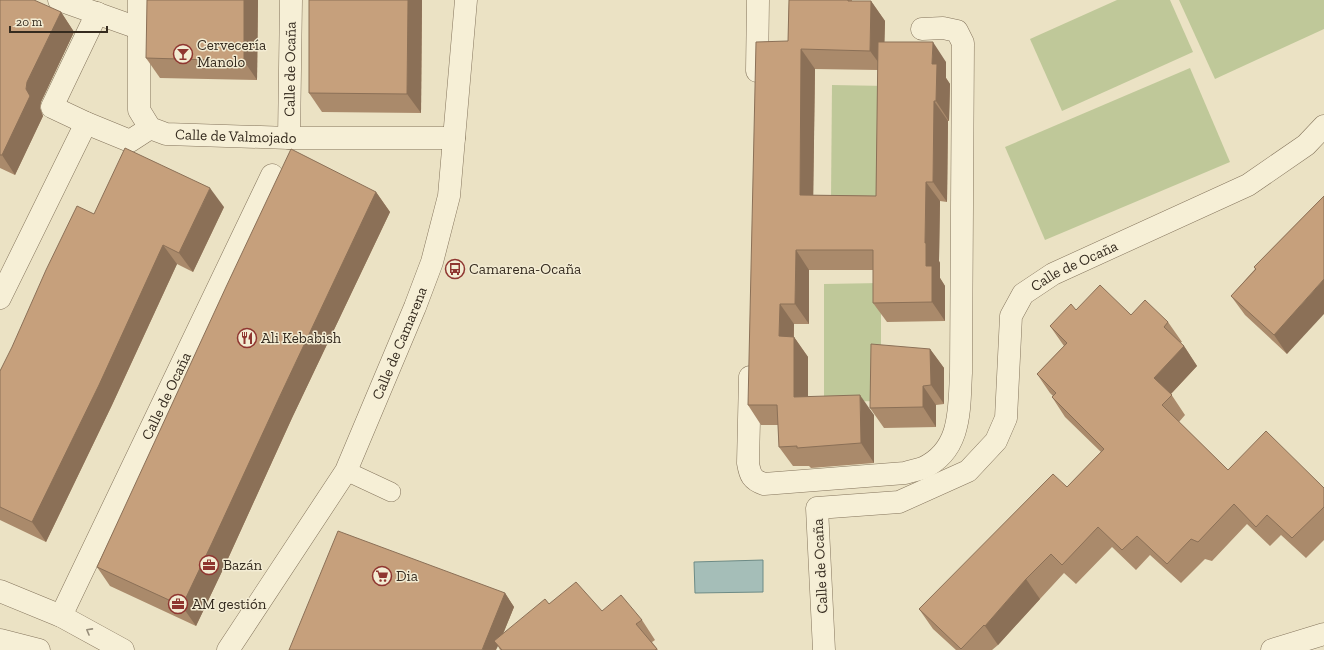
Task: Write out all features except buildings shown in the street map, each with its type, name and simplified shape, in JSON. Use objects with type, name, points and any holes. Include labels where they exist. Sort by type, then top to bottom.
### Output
[{"type":"street","points":[[59,0],[138,28]]},
{"type":"street","points":[[97,13],[52,107],[130,141],[150,128],[139,110],[139,0]]},
{"type":"street","name":"Calle de Ocaña","points":[[289,138],[291,0]]},
{"type":"street","name":"Calle de Camarena","points":[[228,650],[346,471],[415,307],[432,262],[449,196],[466,0]]},
{"type":"street","points":[[756,88],[758,0]]},
{"type":"street","points":[[750,359],[748,463],[750,473],[756,482],[764,484],[890,475],[923,467],[934,461],[950,446],[958,421],[961,358],[963,43],[957,31],[943,28],[922,28]]},
{"type":"street","points":[[0,298],[86,123]]},
{"type":"street","name":"Calle de Ocaña","points":[[824,650],[817,508],[899,502],[968,471],[996,441],[1006,418],[1011,316],[1023,294],[1053,274],[1248,185],[1306,145],[1324,126]]},
{"type":"street","name":"Calle de Valmojado","points":[[150,128],[166,134],[289,138],[454,138]]},
{"type":"street","name":"Calle de Ocaña","points":[[61,616],[272,176]]},
{"type":"street","points":[[890,475],[892,502]]},
{"type":"street","points":[[0,591],[61,616],[123,650]]},
{"type":"street","points":[[1272,650],[1324,634]]},
{"type":"street","points":[[0,640],[39,650]]},
{"type":"lane","points":[[346,471],[391,492]]},
{"type":"green space","points":[[1117,0],[1170,0],[1193,52],[1062,111],[1030,39]]},
{"type":"green space","points":[[1179,0],[1324,0],[1324,29],[1215,79]]},
{"type":"green space","points":[[1190,68],[1230,162],[1045,240],[1005,147]]},
{"type":"green space","points":[[832,85],[886,86],[885,200],[831,199]]},
{"type":"green space","points":[[881,283],[881,401],[824,402],[824,284]]},
{"type":"water","points":[[763,560],[763,592],[695,593],[694,562]]},
{"type":"place","name":"Cervecería Manolo","points":[[183,54]]},
{"type":"place","name":"Camarena-Ocaña","points":[[455,269]]},
{"type":"place","name":"Ali Kebabish","points":[[247,338]]},
{"type":"place","name":"Bazán","points":[[209,565]]},
{"type":"place","name":"Dia","points":[[382,576]]},
{"type":"place","name":"AM gestión","points":[[178,604]]}]
